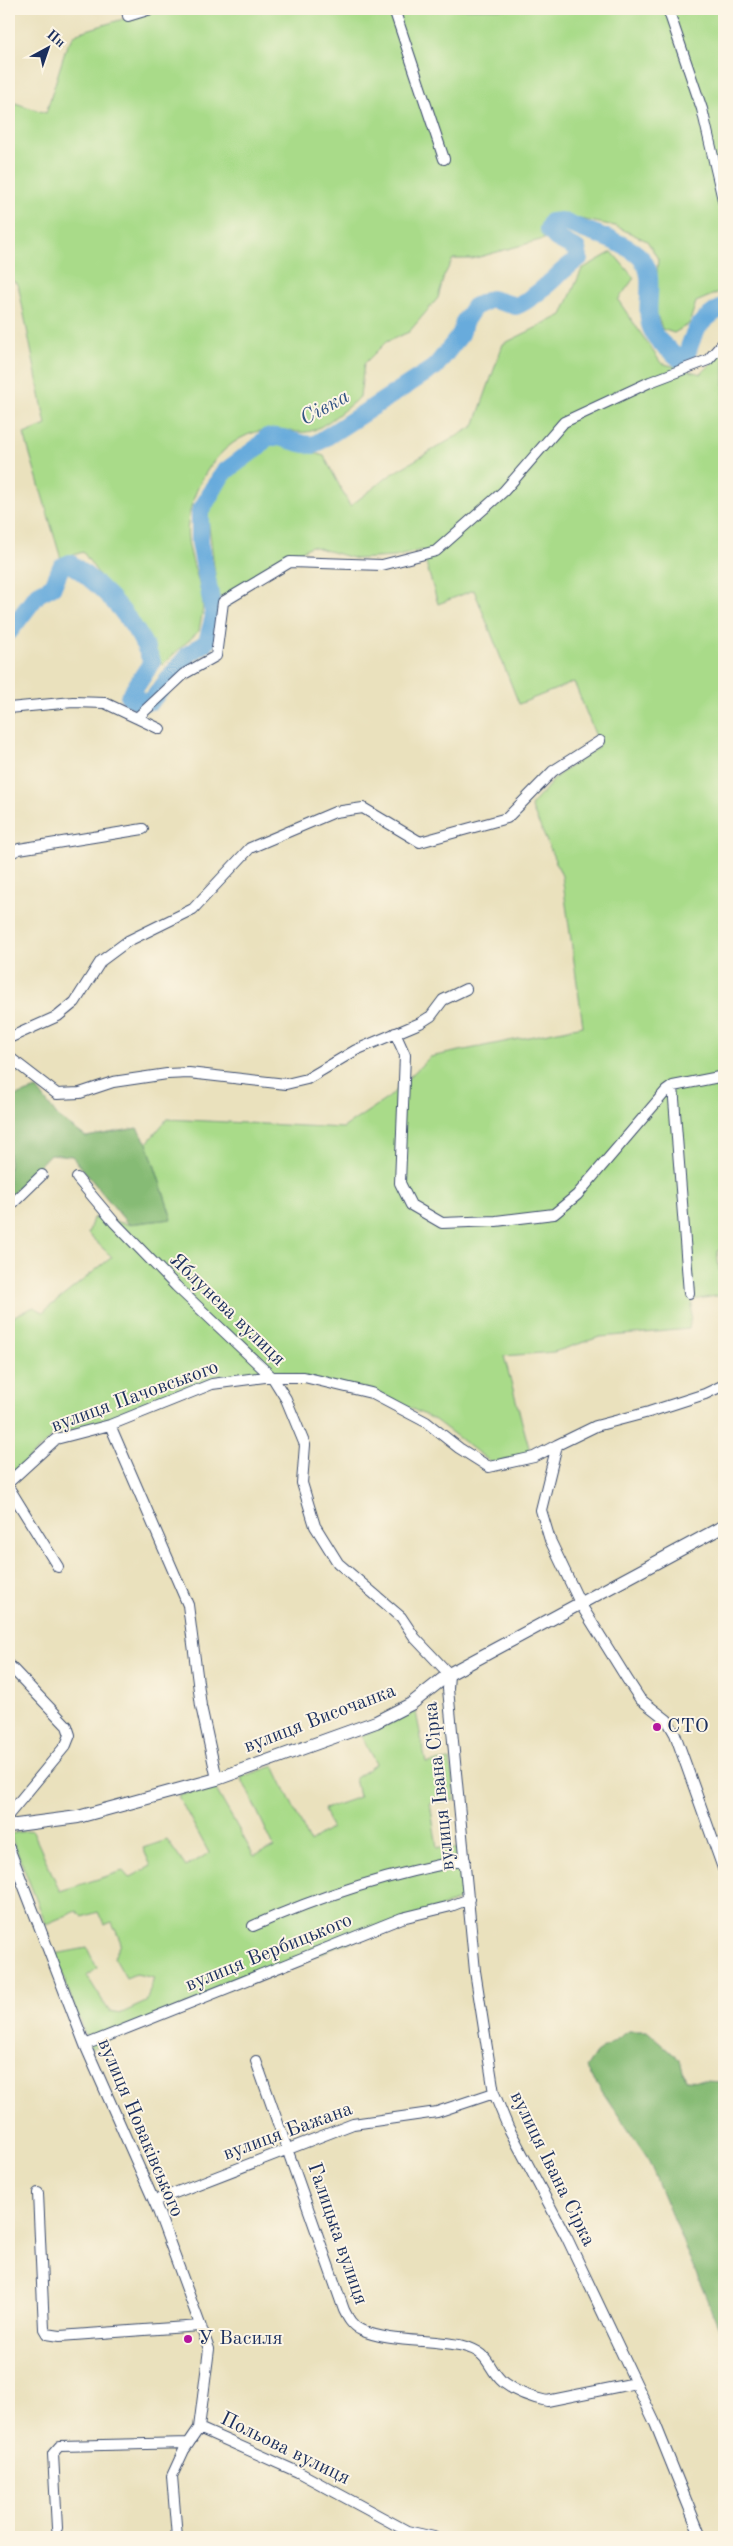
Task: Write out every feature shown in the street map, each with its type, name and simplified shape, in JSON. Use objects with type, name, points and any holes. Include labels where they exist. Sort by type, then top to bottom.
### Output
[{"type":"street","points":[[128,12],[151,9]]},
{"type":"street","points":[[394,9],[444,158]]},
{"type":"street","points":[[668,9],[702,109],[724,204]]},
{"type":"street","points":[[137,718],[184,674],[216,656],[223,602],[290,562],[382,565],[436,551],[504,491],[564,422],[650,382],[708,360],[724,342]]},
{"type":"street","points":[[9,708],[73,702],[105,703],[160,729]]},
{"type":"street","points":[[9,1038],[58,1016],[75,1002],[101,961],[128,941],[193,909],[250,848],[335,812],[363,808],[420,842],[507,818],[553,771],[600,740]]},
{"type":"street","points":[[9,854],[19,849],[143,829]]},
{"type":"street","points":[[9,1057],[57,1094],[80,1092],[112,1082],[167,1074],[189,1073],[286,1084],[307,1079],[356,1050],[420,1023],[431,1016],[443,1000],[466,989]]},
{"type":"street","points":[[395,1032],[405,1055],[400,1184],[411,1205],[442,1223],[496,1221],[554,1214],[577,1195],[666,1091],[673,1086],[724,1076]]},
{"type":"street","points":[[673,1086],[689,1293]]},
{"type":"street","points":[[9,1207],[42,1175]]},
{"type":"street","name":"Яблунева вулиця","points":[[78,1178],[114,1222],[176,1286],[274,1378],[286,1399],[305,1445],[302,1483],[315,1526],[338,1563],[401,1617],[415,1638],[450,1674]]},
{"type":"street","name":"вулиця Пачовського","points":[[9,1482],[56,1439],[110,1426],[212,1384],[265,1377],[304,1377],[371,1393],[426,1422],[459,1448],[489,1467],[534,1457],[596,1426],[649,1412],[705,1394],[724,1385]]},
{"type":"street","points":[[110,1426],[188,1605],[201,1706],[217,1779]]},
{"type":"street","points":[[558,1445],[541,1510],[550,1540],[581,1605],[640,1698],[667,1720],[675,1734],[724,1871]]},
{"type":"street","points":[[9,1488],[58,1566]]},
{"type":"street","name":"вулиця Височанка","points":[[9,1826],[78,1817],[217,1779],[376,1722],[411,1704],[450,1674],[581,1605],[724,1526]]},
{"type":"street","points":[[9,1665],[67,1726],[70,1735],[66,1745],[9,1814]]},
{"type":"street","name":"вулиця Івана Сірка","points":[[450,1674],[448,1689],[475,1971],[494,2093],[508,2127],[567,2238],[636,2383],[701,2537]]},
{"type":"street","name":"вулиця Новаківського","points":[[9,1848],[85,2045],[154,2201],[209,2349],[199,2428]]},
{"type":"street","points":[[254,1926],[305,1904],[358,1885],[413,1870],[465,1860]]},
{"type":"street","name":"вулиця Вербицького","points":[[85,2045],[402,1918],[451,1906],[469,1899]]},
{"type":"street","name":"Галицька вулиця","points":[[256,2061],[289,2149],[344,2310],[350,2322],[361,2330],[396,2338],[462,2346],[484,2354],[504,2383],[547,2401],[636,2383]]},
{"type":"street","name":"вулиця Бажана","points":[[154,2201],[353,2124],[438,2112],[494,2093]]},
{"type":"street","points":[[38,2193],[44,2330],[47,2334],[60,2336],[200,2326]]},
{"type":"street","name":"Польова вулиця","points":[[177,2537],[172,2476],[199,2428],[298,2472],[407,2531],[434,2537]]},
{"type":"street","points":[[57,2528],[54,2454],[60,2446],[189,2444]]},
{"type":"green space","points":[[156,9],[724,9],[724,290],[696,302],[689,324],[674,333],[662,329],[654,307],[658,259],[647,241],[615,226],[555,215],[543,221],[544,239],[472,259],[453,259],[444,276],[438,298],[409,332],[386,342],[364,364],[360,397],[332,419],[314,430],[298,432],[273,429],[256,432],[240,438],[226,448],[214,461],[204,475],[197,490],[191,507],[187,533],[190,553],[202,595],[203,611],[199,631],[162,665],[83,552],[61,559],[24,434],[46,425],[18,284],[9,279],[9,101],[46,113],[67,45],[77,33]]},
{"type":"green space","points":[[612,252],[634,278],[618,300],[661,363],[701,374],[724,351],[724,1249],[717,1251],[722,1295],[693,1300],[689,1329],[600,1337],[554,1352],[504,1356],[531,1455],[492,1463],[435,1420],[373,1390],[279,1373],[238,1374],[114,1418],[53,1436],[9,1477],[9,1344],[14,1316],[34,1307],[43,1312],[112,1257],[88,1234],[93,1218],[128,1224],[172,1219],[147,1143],[167,1119],[343,1128],[388,1098],[430,1057],[583,1026],[562,876],[531,806],[558,775],[597,748],[599,744],[574,682],[519,704],[474,590],[438,604],[422,550],[395,557],[356,559],[311,546],[218,599],[207,510],[235,469],[275,441],[324,456],[350,506],[393,473],[474,426],[503,344],[562,315],[582,269]]},
{"type":"green space","points":[[37,1089],[58,1117],[86,1137],[137,1128],[147,1143],[172,1219],[128,1224],[72,1156],[50,1154],[9,1197],[9,1098]]},
{"type":"green space","points":[[416,1712],[426,1763],[450,1760],[455,1800],[430,1803],[437,1847],[459,1849],[464,1898],[153,2018],[90,2049],[55,1954],[87,1948],[97,1968],[87,1976],[109,2011],[122,2013],[146,2002],[154,1978],[136,1974],[126,1978],[114,1957],[121,1943],[112,1922],[104,1925],[98,1912],[82,1917],[77,1911],[46,1924],[10,1834],[32,1830],[60,1891],[123,1871],[129,1878],[151,1866],[143,1848],[167,1840],[186,1867],[209,1853],[178,1796],[214,1786],[254,1856],[274,1847],[241,1777],[274,1766],[310,1842],[331,1828],[324,1809],[359,1797],[355,1778],[376,1764],[361,1736]]},
{"type":"green space","points":[[629,2031],[647,2031],[680,2060],[686,2080],[724,2082],[724,2340],[647,2157],[586,2068],[596,2053]]},
{"type":"waterway","name":"Сівка","points":[[9,632],[38,594],[53,586],[61,567],[70,563],[108,595],[138,632],[152,662],[129,697],[140,702],[151,701],[189,654],[207,642],[214,616],[200,542],[200,512],[223,473],[258,447],[267,437],[280,437],[307,445],[314,445],[435,367],[461,334],[464,322],[474,307],[491,299],[516,306],[541,290],[579,258],[577,249],[556,238],[548,229],[551,222],[561,221],[602,236],[638,255],[645,263],[648,272],[648,313],[653,332],[661,343],[680,359],[686,357],[692,339],[703,321],[724,306]]},
{"type":"place","name":"СТО","points":[[657,1727]]},
{"type":"place","name":"У Василя","points":[[188,2339]]}]
